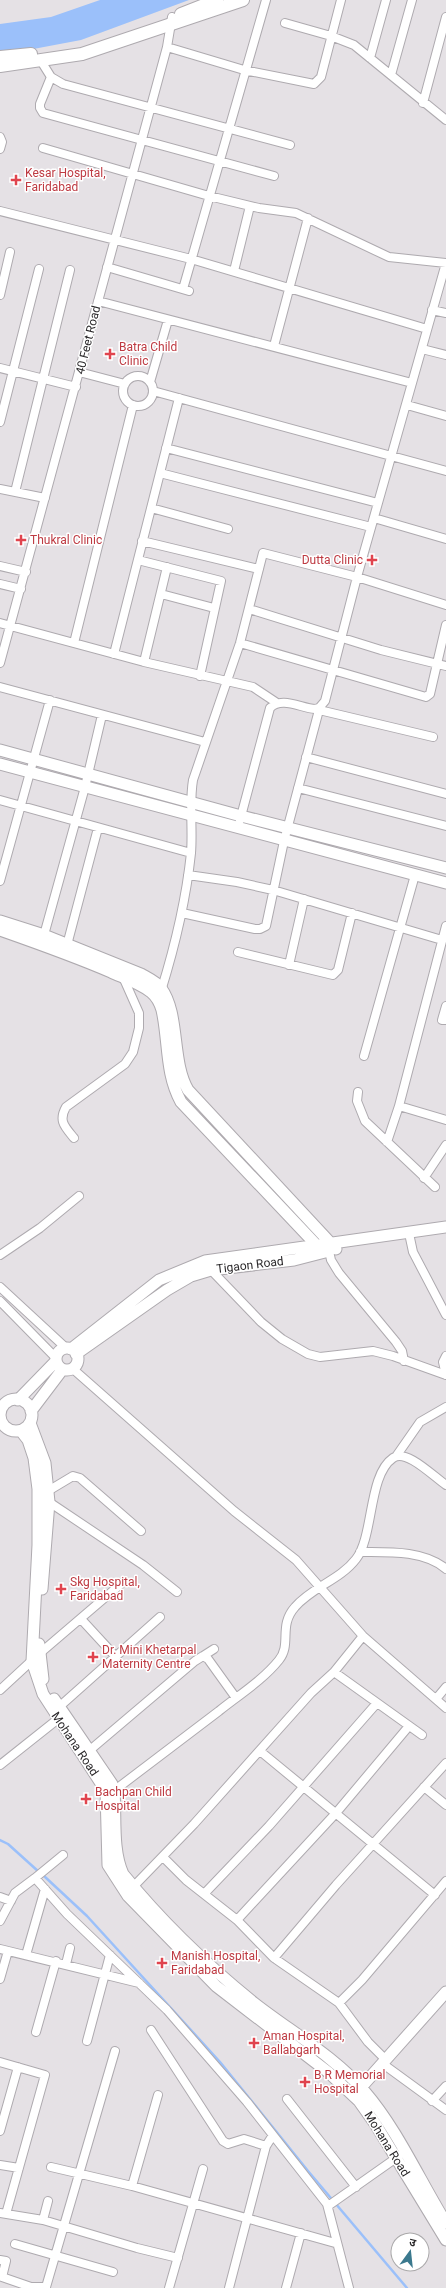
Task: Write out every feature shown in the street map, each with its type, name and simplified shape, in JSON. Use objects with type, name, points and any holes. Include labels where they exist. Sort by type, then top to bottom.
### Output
[{"type":"main road","points":[[0,66],[82,54],[172,21],[217,0]]},
{"type":"main road","points":[[0,57],[56,51],[90,45],[243,0]]},
{"type":"street","points":[[107,267],[186,290],[191,259],[244,70],[266,0]]},
{"type":"street","points":[[167,47],[244,70],[314,84],[321,77],[341,0]]},
{"type":"street","points":[[370,58],[386,0]]},
{"type":"street","points":[[391,75],[412,0]]},
{"type":"street","points":[[423,103],[446,17]]},
{"type":"street","name":"40 Feet Road","points":[[0,663],[76,387],[140,141],[167,47],[172,21]]},
{"type":"street","points":[[285,23],[348,42],[446,120]]},
{"type":"street","points":[[41,61],[51,77],[63,84],[290,145]]},
{"type":"street","points":[[51,77],[40,104],[40,108],[43,113],[140,141],[274,176]]},
{"type":"street","points":[[0,137],[2,142],[0,149]]},
{"type":"street","points":[[43,148],[209,196],[250,206],[288,211],[308,218],[389,257],[446,263],[407,405],[357,577],[335,670],[326,701],[317,709],[284,840],[266,926],[260,929],[182,914]]},
{"type":"street","points":[[234,271],[250,206]]},
{"type":"street","points":[[0,210],[191,259],[427,329]]},
{"type":"street","points":[[274,346],[308,218]]},
{"type":"street","points":[[0,295],[3,272],[10,252]]},
{"type":"street","points":[[0,422],[39,269]]},
{"type":"street","points":[[15,492],[41,379],[70,270]]},
{"type":"street","points":[[98,301],[412,383]]},
{"type":"street","points":[[432,310],[446,313]]},
{"type":"street","points":[[150,382],[137,376],[128,380],[125,384],[124,394],[128,402],[138,406],[147,403],[153,391],[150,382],[168,320]]},
{"type":"street","points":[[422,349],[446,355]]},
{"type":"street","points":[[0,368],[76,387]]},
{"type":"street","points":[[79,372],[125,384]]},
{"type":"street","points":[[153,391],[392,455],[446,471]]},
{"type":"street","points":[[114,654],[179,398]]},
{"type":"street","points":[[74,643],[133,405]]},
{"type":"street","points":[[407,405],[446,416]]},
{"type":"street","points":[[166,448],[378,503]]},
{"type":"street","points":[[160,473],[371,527]]},
{"type":"street","points":[[0,489],[45,498]]},
{"type":"street","points":[[151,508],[228,529]]},
{"type":"street","points":[[374,518],[446,539]]},
{"type":"street","points":[[142,541],[259,569]]},
{"type":"street","points":[[158,1000],[174,948],[182,914],[191,853],[191,803],[193,780],[240,643],[263,553],[357,577],[446,605]]},
{"type":"street","points":[[138,560],[221,581],[200,676]]},
{"type":"street","points":[[0,566],[26,572]]},
{"type":"street","points":[[144,662],[167,567]]},
{"type":"street","points":[[0,584],[21,590]]},
{"type":"street","points":[[161,594],[214,608]]},
{"type":"street","points":[[249,609],[342,638],[442,665]]},
{"type":"street","points":[[0,623],[144,662],[253,687],[277,703],[317,709],[433,737]]},
{"type":"street","points":[[240,643],[426,697],[430,694],[442,665],[446,625]]},
{"type":"street","points":[[0,687],[205,742]]},
{"type":"street","points":[[0,881],[21,807],[32,760],[50,700]]},
{"type":"street","points":[[239,828],[270,708],[277,703]]},
{"type":"street","points":[[44,936],[85,787],[102,715]]},
{"type":"street","points":[[0,750],[191,803],[446,868]]},
{"type":"street","points":[[306,757],[446,794]]},
{"type":"street","points":[[0,764],[446,883]]},
{"type":"street","points":[[298,788],[446,826]]},
{"type":"street","points":[[0,800],[191,853]]},
{"type":"street","points":[[67,945],[98,828]]},
{"type":"street","points":[[188,875],[237,882],[273,890],[352,913],[400,929],[442,940]]},
{"type":"street","points":[[364,1056],[416,875]]},
{"type":"street","points":[[289,965],[304,899]]},
{"type":"street","points":[[238,952],[332,975],[335,974],[338,970],[352,913]]},
{"type":"street","points":[[0,921],[44,936],[141,974],[162,988],[170,1008],[180,1071],[188,1090],[324,1247],[338,1273],[396,1342],[402,1351],[404,1360]]},
{"type":"street","points":[[387,1142],[399,1106],[446,926]]},
{"type":"street","points":[[0,930],[76,957],[123,977],[145,988],[158,1000],[162,1011],[172,1080],[181,1102],[324,1247]]},
{"type":"street","points":[[74,1138],[63,1124],[62,1114],[66,1107],[125,1064],[132,1052],[139,1028],[139,1013],[123,977]]},
{"type":"street","points":[[446,1006],[442,1020],[446,1020]]},
{"type":"street","points":[[358,1092],[357,1101],[361,1115],[435,1188]]},
{"type":"street","points":[[399,1106],[446,1120]]},
{"type":"street","points":[[424,1178],[446,1145]]},
{"type":"street","points":[[0,1255],[40,1228],[79,1196]]},
{"type":"street","points":[[324,1247],[446,1227]]},
{"type":"street","name":"Tigaon Road","points":[[71,1351],[141,1293],[176,1272],[220,1257],[446,1234]]},
{"type":"street","points":[[410,1238],[413,1252],[446,1315]]},
{"type":"street","name":"Tigaon Road","points":[[71,1351],[180,1282],[211,1270],[294,1260],[324,1247]]},
{"type":"street","points":[[211,1270],[261,1322],[282,1339],[308,1354],[320,1356],[373,1351],[446,1375]]},
{"type":"street","points":[[0,1286],[71,1351],[77,1363],[62,1364],[18,1400],[6,1403],[1,1408],[0,1414],[2,1426],[14,1431],[21,1431],[30,1423],[31,1411],[62,1364],[59,1351],[71,1351]]},
{"type":"street","points":[[0,1301],[62,1364],[234,1511],[296,1560],[363,1636],[446,1708]]},
{"type":"street","points":[[446,1356],[443,1362],[446,1375]]},
{"type":"street","points":[[18,1400],[24,1402],[31,1411]]},
{"type":"street","points":[[111,1793],[236,1698],[281,1658],[285,1649],[287,1617],[296,1606],[319,1586],[340,1574],[360,1552],[378,1483],[389,1460],[397,1455],[420,1422],[446,1408]]},
{"type":"street","name":"Mohana Road","points":[[30,1423],[45,1463],[48,1497],[35,1658],[44,1680],[59,1707],[109,1778],[119,1867],[133,1887],[213,1968],[258,2006],[323,2054],[357,2092]]},
{"type":"street","name":"Mohana Road","points":[[21,1431],[28,1440],[34,1458],[38,1489],[35,1658],[43,1694],[100,1781],[111,1793],[108,1865],[128,1896],[216,1986],[328,2072],[357,2092],[379,2111],[400,2155],[446,2240]]},
{"type":"street","points":[[397,1455],[404,1455],[412,1459],[446,1485]]},
{"type":"street","points":[[141,1531],[80,1478],[73,1476],[48,1497],[143,1565],[177,1592]]},
{"type":"street","points":[[360,1552],[416,1556],[437,1562],[446,1569]]},
{"type":"street","points":[[0,1690],[122,1583]]},
{"type":"street","points":[[59,1707],[160,1617]]},
{"type":"street","points":[[81,1619],[116,1657]]},
{"type":"street","points":[[133,1887],[163,1857],[317,1688],[334,1672],[363,1636]]},
{"type":"street","points":[[90,1750],[195,1661],[214,1649]]},
{"type":"street","points":[[203,1656],[208,1659],[236,1698]]},
{"type":"street","points":[[334,1672],[422,1736]]},
{"type":"street","points":[[436,1700],[446,1687]]},
{"type":"street","points":[[204,1894],[377,1702]]},
{"type":"street","points":[[0,1765],[58,1719]]},
{"type":"street","points":[[237,1920],[336,1813],[409,1726]]},
{"type":"street","points":[[260,1751],[435,1895]]},
{"type":"street","points":[[274,1958],[446,1763]]},
{"type":"street","points":[[424,1788],[446,1805]]},
{"type":"street","points":[[0,1921],[15,1893],[63,1855]]},
{"type":"street","points":[[163,1857],[181,1876],[237,1920],[274,1958],[339,2003],[365,2039],[385,2062],[432,2101],[446,2110]]},
{"type":"street","points":[[35,1878],[67,1914],[140,1983],[194,2040],[330,2205],[335,2242],[349,2288]]},
{"type":"street","points":[[339,2003],[446,1881]]},
{"type":"street","points":[[26,1955],[45,1889]]},
{"type":"street","points":[[0,1897],[11,1901]]},
{"type":"street","points":[[66,1964],[70,1948]]},
{"type":"street","points":[[0,1979],[4,1950],[56,1961],[103,1975],[140,1983]]},
{"type":"street","points":[[87,2041],[103,1975],[110,1955]]},
{"type":"street","points":[[36,2032],[56,1961]]},
{"type":"street","points":[[357,2092],[445,1996]]},
{"type":"street","points":[[151,2030],[223,2141],[228,2144],[244,2139],[266,2146]]},
{"type":"street","points":[[0,2260],[6,2261],[2,2277],[31,2287],[47,2288],[78,2173],[115,2051]]},
{"type":"street","points":[[0,2062],[45,2074],[19,2168],[3,2214],[43,2220],[137,2248],[178,2258]]},
{"type":"street","points":[[0,2131],[18,2067]]},
{"type":"street","points":[[432,2101],[446,2086]]},
{"type":"street","points":[[132,2186],[158,2095]]},
{"type":"street","points":[[287,2099],[356,2187]]},
{"type":"street","points":[[229,2288],[266,2146],[273,2135]]},
{"type":"street","points":[[330,2205],[341,2199],[400,2155]]},
{"type":"street","name":"Mohana Road","points":[[400,2155],[446,2223]]},
{"type":"street","points":[[0,2165],[19,2168]]},
{"type":"street","points":[[51,2167],[132,2186],[335,2242]]},
{"type":"street","points":[[168,2288],[203,2169]]},
{"type":"street","points":[[43,2220],[48,2201]]},
{"type":"street","points":[[286,2288],[301,2233]]},
{"type":"street","points":[[15,2244],[56,2257],[114,2272]]},
{"type":"water","points":[[100,0],[189,0],[81,40],[28,50],[0,52],[0,24],[51,17]]},
{"type":"waterway","points":[[0,1840],[8,1844],[39,1872]]},
{"type":"waterway","points":[[44,1876],[87,1916],[220,2062],[308,2171],[407,2288]]},
{"type":"place","name":"Kesar Hospital, Faridabad","points":[[16,180]]},
{"type":"place","name":"Batra Child Clinic","points":[[110,354]]},
{"type":"place","name":"Thukral Clinic","points":[[21,540]]},
{"type":"place","name":"Dutta Clinic","points":[[372,560]]},
{"type":"place","name":"Skg Hospital, Faridabad","points":[[61,1589]]},
{"type":"place","name":"Dr. Mini Khetarpal Maternity Centre","points":[[93,1657]]},
{"type":"place","name":"Bachpan Child Hospital","points":[[86,1799]]},
{"type":"place","name":"Manish Hospital, Faridabad","points":[[162,1963]]},
{"type":"place","name":"Aman Hospital, Ballabgarh","points":[[254,2043]]},
{"type":"place","name":"B R Memorial Hospital","points":[[305,2082]]}]
